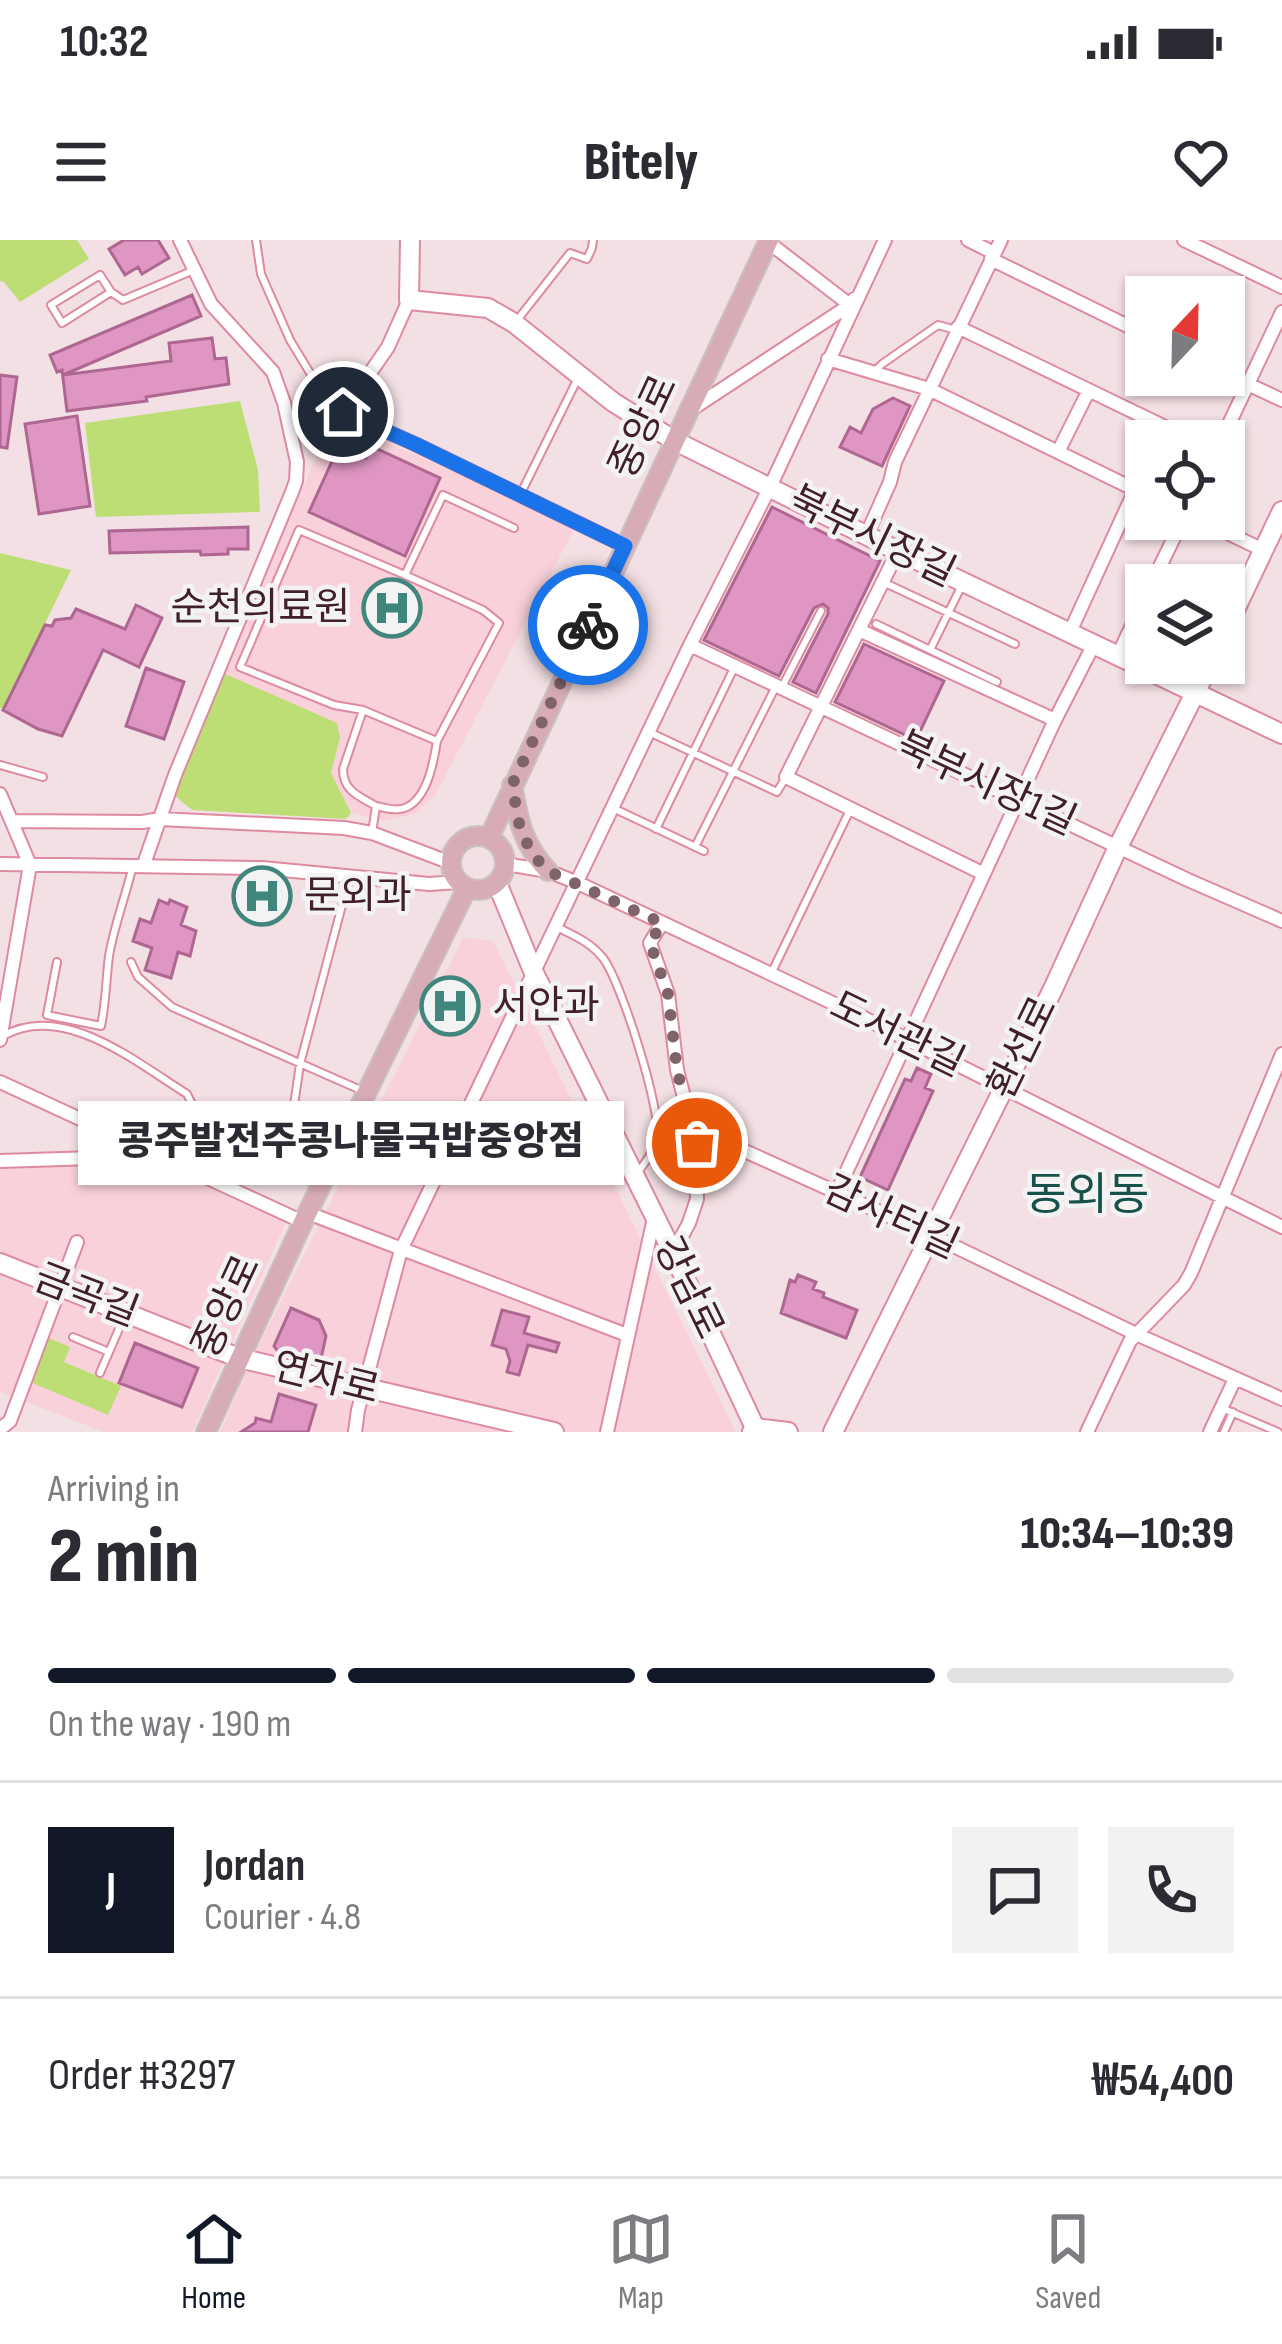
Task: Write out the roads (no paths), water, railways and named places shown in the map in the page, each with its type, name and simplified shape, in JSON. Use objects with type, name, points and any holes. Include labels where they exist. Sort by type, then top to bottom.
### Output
[{"type":"main road","name":"중앙로","points":[[489,838],[768,240]]},
{"type":"main road","points":[[512,785],[520,828],[532,854],[548,871]]},
{"type":"main road","points":[[468,838],[489,838],[503,853],[503,874],[482,890],[463,885],[453,873],[453,853],[468,838]]},
{"type":"main road","name":"중앙로","points":[[206,1432],[463,885]]},
{"type":"street","points":[[139,865],[297,471],[273,371],[211,304],[180,240]]},
{"type":"street","points":[[410,240],[409,300],[388,347],[343,412],[625,546]]},
{"type":"street","points":[[768,240],[850,305]]},
{"type":"street","points":[[355,1432],[401,1250],[885,240]]},
{"type":"street","points":[[968,240],[1125,323]]},
{"type":"street","points":[[1184,240],[1282,287]]},
{"type":"street","points":[[866,536],[929,389],[996,251]]},
{"type":"street","points":[[686,413],[850,305],[861,288]]},
{"type":"street","name":"북부시장길","points":[[409,300],[488,308],[514,323],[613,402],[675,441],[1282,734]]},
{"type":"street","points":[[1231,420],[1282,312]]},
{"type":"street","points":[[957,328],[1151,420]]},
{"type":"street","points":[[829,359],[929,389],[1125,484]]},
{"type":"street","points":[[1245,384],[1282,400]]},
{"type":"street","points":[[1058,452],[1089,390]]},
{"type":"street","points":[[1245,588],[1282,511]]},
{"type":"street","points":[[1070,632],[1125,524]]},
{"type":"street","points":[[1242,540],[1263,550]]},
{"type":"street","points":[[898,551],[786,777],[984,874]]},
{"type":"street","points":[[859,630],[1055,720]]},
{"type":"street","points":[[1118,656],[1125,641]]},
{"type":"street","points":[[837,1192],[1094,644]]},
{"type":"street","name":"북부시장1길","points":[[690,645],[1282,921]]},
{"type":"street","name":"환선로","points":[[833,1432],[1200,684]]},
{"type":"street","points":[[0,794],[30,865],[0,1039]]},
{"type":"street","points":[[12,821],[160,819],[344,828],[372,833],[451,863]]},
{"type":"street","name":"도서관길","points":[[506,864],[548,871],[578,883],[1004,1087],[1282,1227]]},
{"type":"street","points":[[0,865],[262,868],[463,885]]},
{"type":"street","name":"강남로","points":[[497,883],[534,973],[755,1430]]},
{"type":"street","points":[[662,923],[650,943],[668,994],[677,1070],[696,1129],[697,1199],[673,1253]]},
{"type":"street","points":[[1088,1432],[1136,1334],[1184,1285],[1282,1054]]},
{"type":"street","points":[[0,1082],[306,1218],[627,1335]]},
{"type":"street","name":"감사터길","points":[[696,1129],[1282,1399]]},
{"type":"street","points":[[0,1161],[164,1156]]},
{"type":"street","points":[[607,1432],[654,1217]]},
{"type":"street","points":[[0,1429],[10,1421],[77,1242]]},
{"type":"street","name":"금곡길","points":[[0,1263],[239,1358]]},
{"type":"street","name":"연자로","points":[[239,1358],[554,1432]]},
{"type":"street","points":[[1210,1432],[1227,1410],[1234,1378]]},
{"type":"street","points":[[755,1430],[788,1432]]},
{"type":"lane","points":[[256,240],[261,274],[290,340],[327,401],[343,412]]},
{"type":"lane","points":[[514,323],[570,254],[587,259],[592,240]]},
{"type":"lane","points":[[110,292],[62,323],[51,305],[100,275],[110,292],[123,300],[194,270]]},
{"type":"lane","points":[[874,373],[938,326],[957,328]]},
{"type":"lane","points":[[519,496],[580,375]]},
{"type":"lane","points":[[405,575],[443,495],[514,528]]},
{"type":"lane","points":[[363,710],[343,769],[347,789],[376,806],[400,809],[414,803],[435,761],[437,740],[499,623],[483,610],[299,530],[240,668],[334,705],[363,710],[437,740]]},
{"type":"lane","points":[[883,582],[1015,644]]},
{"type":"lane","points":[[930,650],[964,582]]},
{"type":"lane","points":[[695,847],[821,611]]},
{"type":"lane","points":[[876,624],[997,682]]},
{"type":"lane","points":[[656,829],[736,665]]},
{"type":"lane","points":[[649,731],[777,791],[786,777]]},
{"type":"lane","points":[[0,765],[43,777]]},
{"type":"lane","points":[[372,833],[376,806]]},
{"type":"lane","points":[[612,808],[704,851]]},
{"type":"lane","points":[[770,975],[850,809]]},
{"type":"lane","points":[[57,962],[47,1016],[101,1026],[114,930],[139,865]]},
{"type":"lane","points":[[320,1189],[297,1145],[293,1112],[300,1064],[350,875]]},
{"type":"lane","points":[[557,927],[586,940],[607,963],[646,1071],[658,1130],[656,1144],[635,1178]]},
{"type":"lane","points":[[131,962],[138,977],[172,1007],[367,1093]]},
{"type":"lane","points":[[0,1039],[23,1028],[62,1025],[188,1094],[194,1108],[164,1156]]},
{"type":"lane","points":[[100,1373],[126,1311]]},
{"type":"lane","points":[[73,1337],[109,1352]]},
{"type":"lane","points":[[1224,1432],[1227,1410],[1278,1432]]},
{"type":"place","name":"순천의료원","points":[[392,608]]},
{"type":"place","name":"문외과","points":[[262,896]]},
{"type":"place","name":"서안과","points":[[450,1006]]},
{"type":"place","name":"콩주발전주콩나물국밥중앙점","points":[[697,1143]]},
{"type":"district","name":"동외동","points":[[1087,1195]]}]
